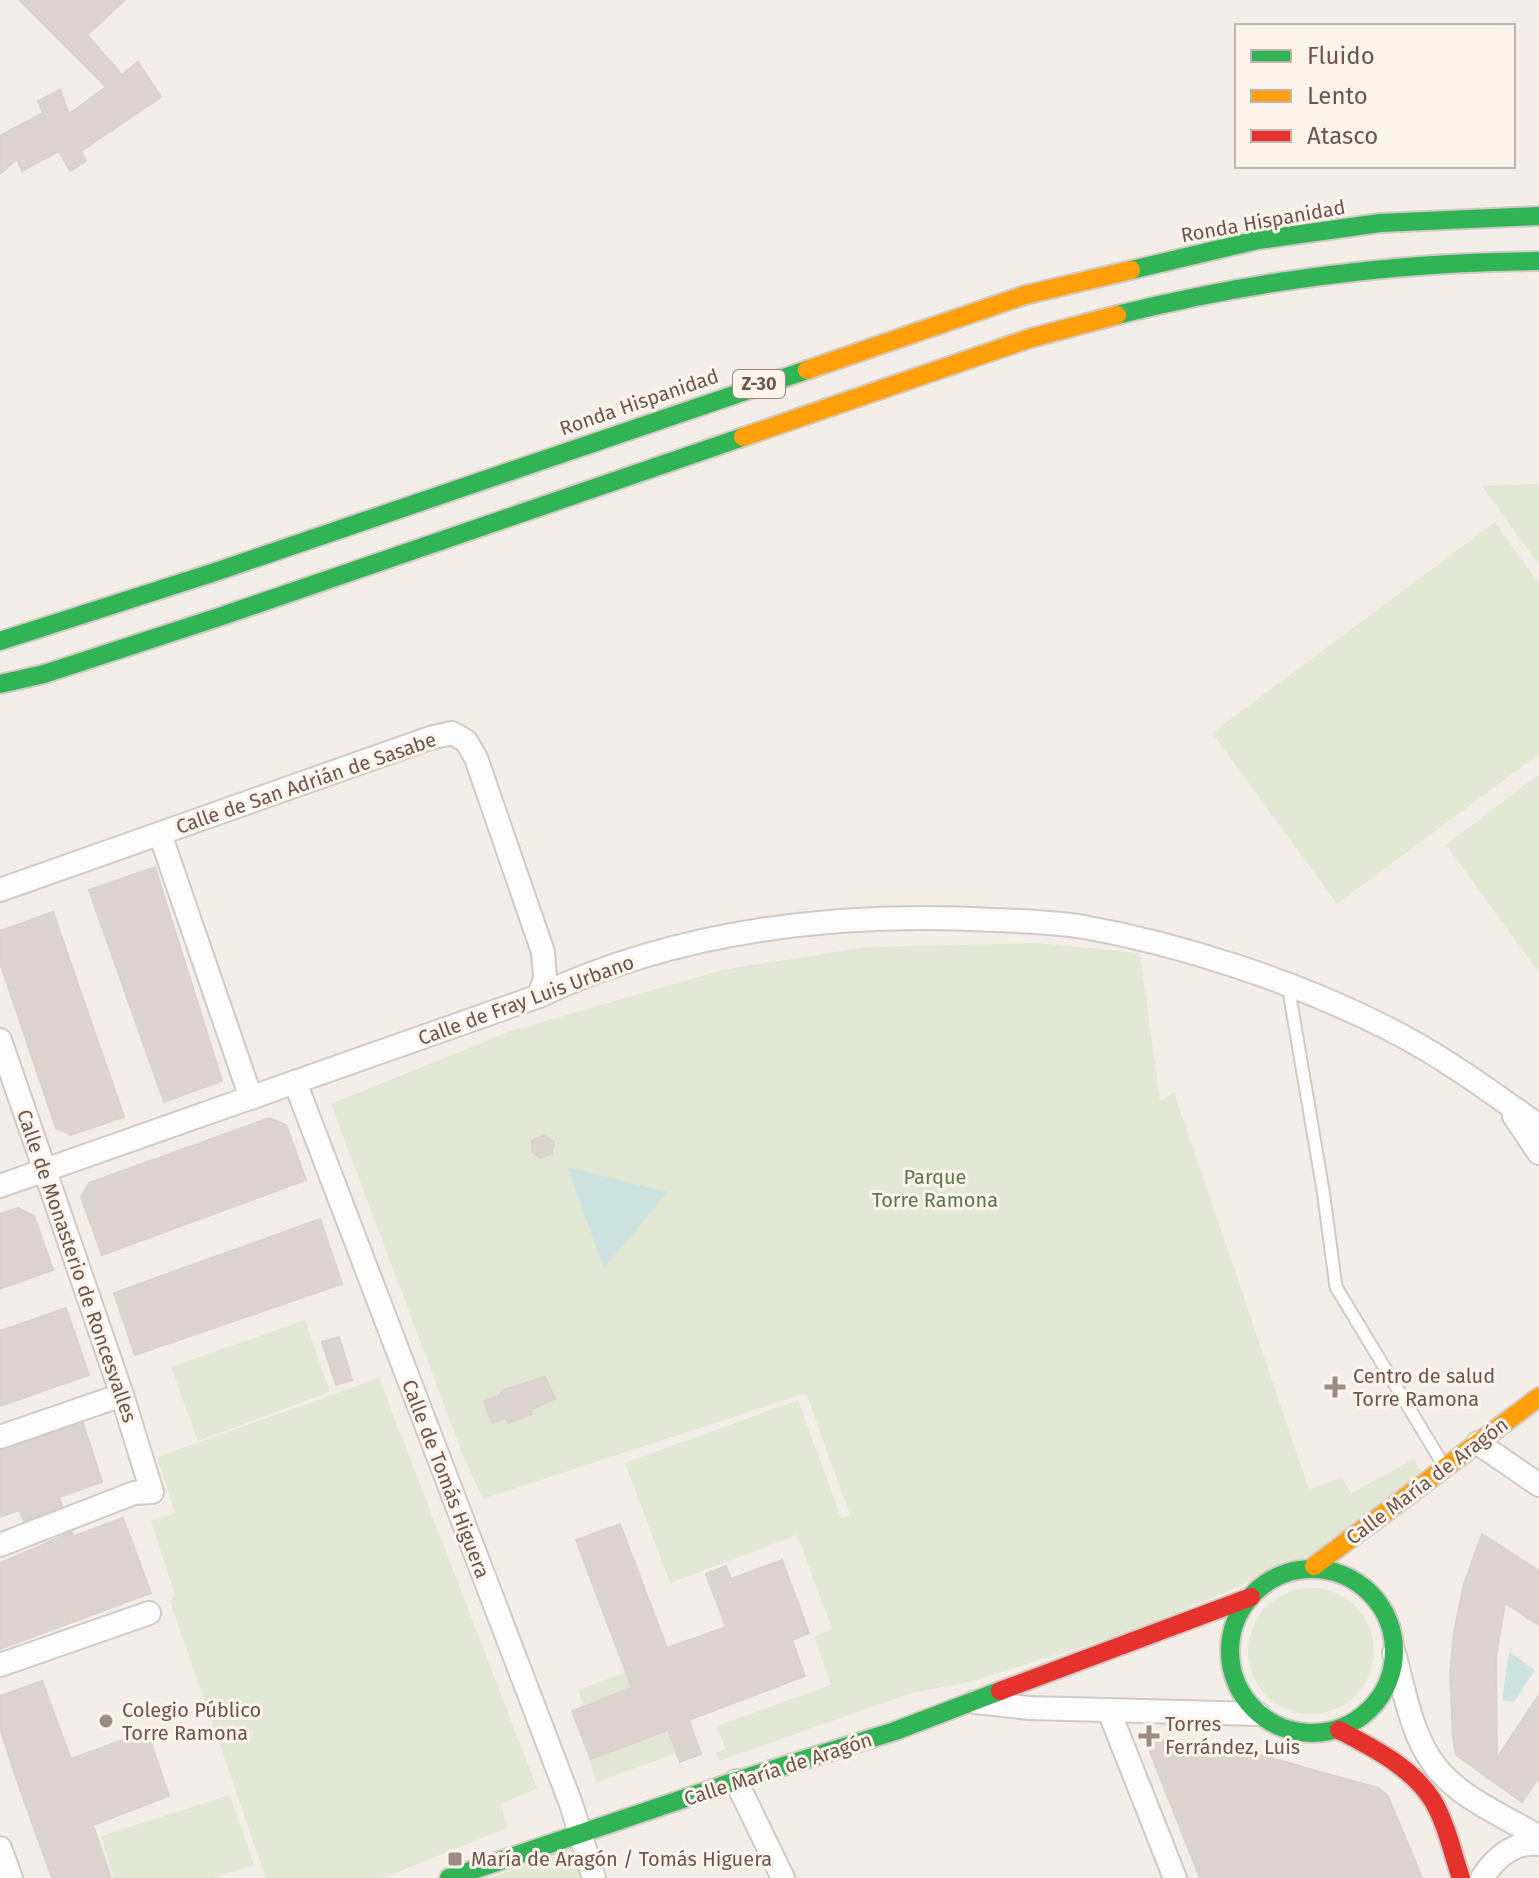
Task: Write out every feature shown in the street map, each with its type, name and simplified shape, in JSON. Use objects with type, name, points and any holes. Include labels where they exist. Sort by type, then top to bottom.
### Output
[{"type":"main road","name":"Ronda Hispanidad","points":[[0,641],[215,572],[1025,295],[1258,240],[1380,223],[1539,216]]},
{"type":"main road","name":"Z-30","points":[[0,684],[44,674],[222,616],[1031,338],[1117,315],[1269,282],[1388,268],[1539,261]]},
{"type":"main road","name":"Calle María de Aragón","points":[[1314,1566],[1538,1396]]},
{"type":"main road","points":[[1314,1566],[1352,1577],[1368,1589],[1391,1630],[1394,1653],[1390,1678],[1378,1700],[1361,1718],[1339,1730],[1318,1734],[1296,1733],[1276,1726],[1258,1714],[1242,1694],[1232,1670],[1230,1644],[1237,1619],[1251,1597],[1277,1578],[1298,1568],[1314,1566]]},
{"type":"main road","name":"Calle María de Aragón","points":[[449,1878],[895,1731],[1251,1597]]},
{"type":"main road","points":[[1339,1730],[1385,1755],[1427,1792],[1461,1878]]},
{"type":"street","name":"Calle de San Adrián de Sasabe","points":[[0,890],[163,844],[430,738],[452,733],[466,741],[476,758],[543,952],[545,978],[539,996]]},
{"type":"street","points":[[163,844],[247,1088]]},
{"type":"street","name":"Calle de Fray Luis Urbano","points":[[0,1186],[247,1088],[295,1082],[539,996],[582,976],[712,939],[791,926],[873,919],[952,917],[1027,921],[1097,930],[1288,984],[1428,1049],[1539,1126]]},
{"type":"street","points":[[543,952],[568,972],[582,976]]},
{"type":"street","name":"Calle de Monasterio de Roncesvalles","points":[[0,1040],[46,1169],[152,1492],[134,1493],[0,1545]]},
{"type":"street","name":"Calle de Tomás Higuera","points":[[295,1082],[581,1833],[594,1878]]},
{"type":"street","name":"Calle de Fray Luis Urbano","points":[[1491,1092],[1514,1116],[1539,1153]]},
{"type":"street","points":[[0,1437],[122,1395]]},
{"type":"street","points":[[1478,1443],[1539,1485]]},
{"type":"street","points":[[0,1665],[149,1613]]},
{"type":"street","points":[[1394,1653],[1422,1743],[1433,1763],[1470,1797],[1535,1837]]},
{"type":"street","name":"Calle María de Aragón","points":[[974,1702],[1029,1708],[1258,1714]]},
{"type":"street","points":[[1109,1711],[1175,1878]]},
{"type":"street","points":[[736,1781],[783,1878]]},
{"type":"street","points":[[1535,1837],[1539,1810]]},
{"type":"street","points":[[1482,1878],[1494,1861],[1535,1837]]},
{"type":"street","points":[[0,1848],[11,1878]]},
{"type":"lane","points":[[1288,984],[1336,1287],[1445,1467]]},
{"type":"green space","points":[[1539,484],[1539,565],[1482,486]]},
{"type":"green space","points":[[1495,522],[1539,584],[1539,754],[1337,904],[1212,733]]},
{"type":"green space","points":[[1539,774],[1539,973],[1446,845]]},
{"type":"green space","name":"Parque Torre Ramona","points":[[1040,943],[1140,953],[1160,1101],[1174,1092],[1309,1489],[1342,1478],[1351,1493],[1414,1459],[1425,1477],[1340,1539],[1297,1562],[1130,1632],[966,1683],[914,1692],[719,1761],[716,1753],[725,1749],[717,1726],[831,1685],[814,1636],[832,1629],[797,1535],[670,1583],[625,1463],[798,1400],[841,1518],[850,1515],[806,1393],[483,1499],[464,1458],[331,1104],[508,1032],[722,970],[866,947]]},
{"type":"green space","points":[[305,1320],[330,1392],[198,1441],[171,1367]]},
{"type":"green space","points":[[379,1378],[537,1788],[501,1804],[507,1828],[393,1874],[380,1878],[266,1878],[170,1601],[175,1596],[151,1521],[175,1513],[157,1457]]},
{"type":"green space","points":[[1311,1588],[1335,1592],[1356,1606],[1370,1627],[1374,1651],[1370,1675],[1356,1696],[1335,1710],[1311,1714],[1287,1710],[1266,1696],[1252,1675],[1248,1651],[1252,1627],[1266,1606],[1287,1592]]},
{"type":"green space","points":[[627,1672],[633,1688],[584,1705],[578,1690]]},
{"type":"green space","points":[[571,1711],[591,1759],[668,1730],[677,1753],[597,1782]]},
{"type":"green space","points":[[230,1795],[254,1865],[213,1878],[114,1878],[101,1836]]},
{"type":"green space","points":[[574,1846],[583,1878],[490,1878]]},
{"type":"water","points":[[567,1167],[668,1192],[604,1268]]},
{"type":"water","points":[[1509,1652],[1535,1670],[1514,1702],[1502,1700]]},
{"type":"building","points":[[19,0],[125,0],[87,35],[122,75],[138,62],[161,97],[81,151],[86,161],[70,171],[59,151],[22,171],[17,159],[0,174],[0,136],[43,113],[38,101],[60,90],[69,114],[106,87]]},
{"type":"building","points":[[155,867],[222,1081],[164,1102],[89,890]]},
{"type":"building","points":[[53,912],[124,1117],[71,1135],[56,1128],[0,963],[0,931]]},
{"type":"building","points":[[269,1118],[286,1125],[306,1180],[102,1255],[81,1197],[89,1183]]},
{"type":"building","points":[[544,1135],[554,1142],[552,1153],[540,1158],[532,1151],[532,1141]]},
{"type":"building","points":[[18,1208],[34,1216],[53,1270],[0,1289],[0,1214]]},
{"type":"building","points":[[320,1219],[342,1284],[135,1355],[114,1293]]},
{"type":"building","points":[[66,1308],[89,1375],[0,1406],[0,1331]]},
{"type":"building","points":[[339,1337],[352,1380],[336,1385],[322,1342]]},
{"type":"building","points":[[545,1377],[555,1399],[532,1409],[532,1414],[508,1423],[506,1418],[492,1423],[484,1401],[499,1396],[503,1390]]},
{"type":"building","points":[[83,1423],[102,1482],[59,1497],[62,1506],[24,1521],[19,1510],[0,1517],[0,1451]]},
{"type":"building","points":[[123,1518],[151,1593],[0,1649],[0,1563],[72,1532],[74,1536]]},
{"type":"building","points":[[620,1524],[667,1648],[726,1627],[706,1574],[726,1566],[731,1579],[782,1560],[809,1633],[792,1640],[805,1676],[689,1720],[701,1754],[680,1762],[668,1730],[591,1759],[572,1711],[632,1688],[576,1540]]},
{"type":"building","points":[[1482,1534],[1539,1571],[1539,1625],[1505,1603],[1496,1657],[1497,1758],[1539,1695],[1539,1777],[1522,1802],[1456,1755],[1453,1738],[1450,1675],[1454,1632],[1464,1584]]},
{"type":"building","points":[[42,1681],[71,1759],[147,1731],[169,1796],[93,1825],[111,1878],[52,1878],[16,1778],[0,1728],[0,1696]]},
{"type":"building","points":[[1156,1738],[1260,1755],[1378,1788],[1388,1796],[1422,1878],[1200,1878],[1150,1752]]},
{"type":"traffic: fast","points":[[1131,270],[1258,240],[1380,223],[1539,216]]},
{"type":"traffic: fast","points":[[1117,315],[1221,292],[1326,275],[1432,265],[1539,261]]},
{"type":"traffic: fast","points":[[0,641],[215,572],[807,370]]},
{"type":"traffic: fast","points":[[0,684],[44,674],[222,616],[743,437]]},
{"type":"traffic: fast","points":[[1312,1569],[1343,1575],[1370,1593],[1388,1620],[1394,1651],[1388,1682],[1370,1709],[1343,1727],[1312,1733],[1281,1727],[1254,1709],[1236,1682],[1230,1651],[1236,1620],[1254,1593],[1281,1575],[1312,1569]]},
{"type":"traffic: fast","points":[[449,1878],[895,1731],[1000,1691]]},
{"type":"traffic: slow","points":[[807,370],[1025,295],[1131,270]]},
{"type":"traffic: slow","points":[[743,437],[1031,338],[1117,315]]},
{"type":"traffic: slow","points":[[1314,1566],[1539,1397]]},
{"type":"traffic: jam","points":[[1000,1691],[1251,1597]]},
{"type":"traffic: jam","points":[[1339,1730],[1403,1768],[1424,1789],[1442,1820],[1461,1878]]},
{"type":"place","name":"Centro de salud Torre Ramona","points":[[1335,1387]]},
{"type":"place","name":"Colegio Público Torre Ramona","points":[[106,1721]]},
{"type":"place","name":"Torres Ferrández, Luis","points":[[1149,1736]]},
{"type":"place","name":"María de Aragón / Tomás Higuera","points":[[455,1859]]}]
